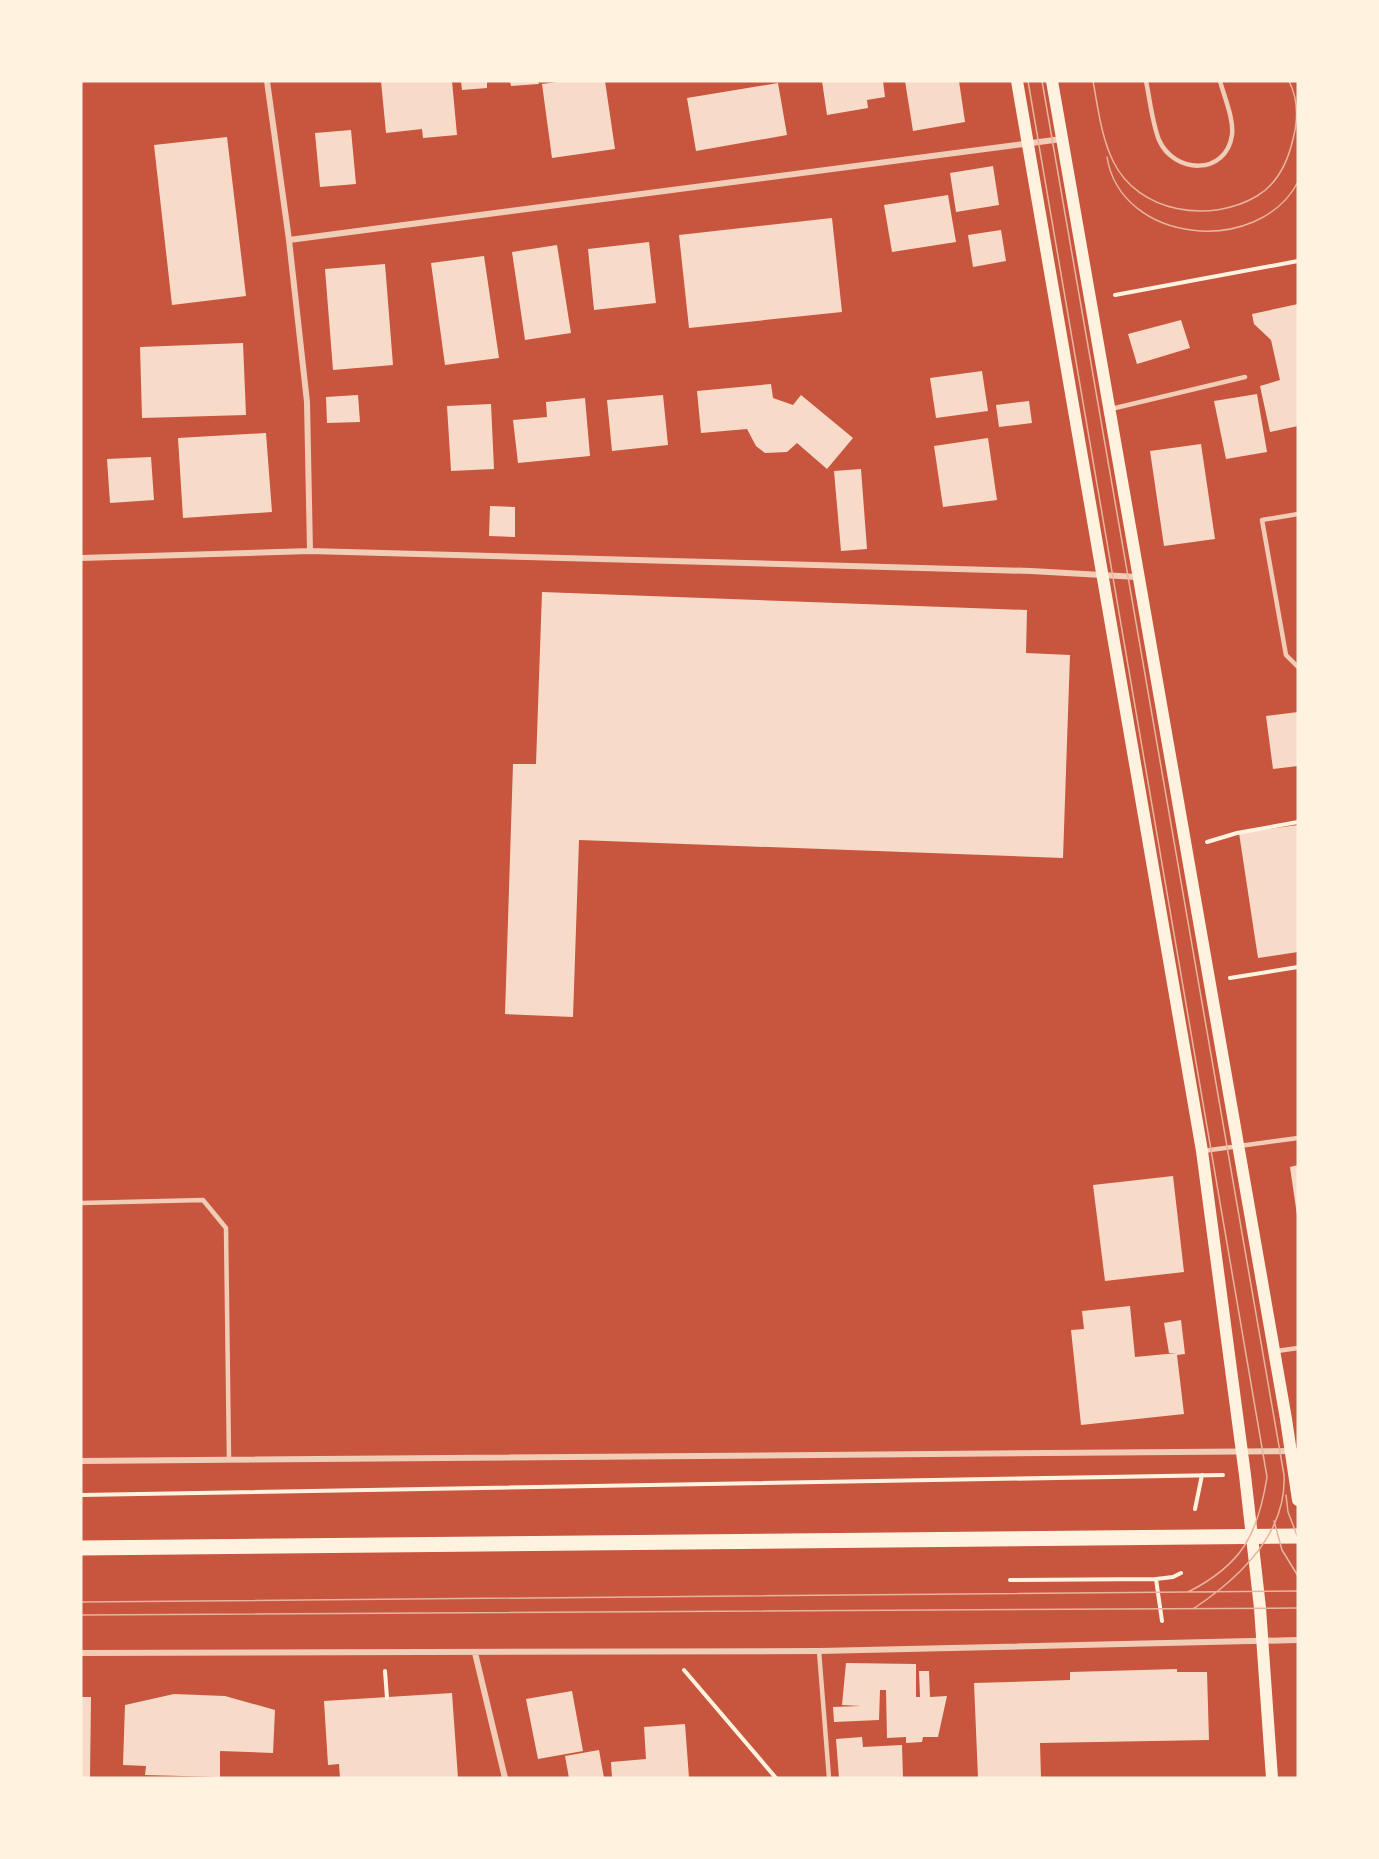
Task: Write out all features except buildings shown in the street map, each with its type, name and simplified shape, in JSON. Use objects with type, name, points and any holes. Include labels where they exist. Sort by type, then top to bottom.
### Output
[{"type":"main road","points":[[1017,81],[1202,1151],[1243,1452],[1262,1642],[1272,1778]]},
{"type":"main road","points":[[1052,81],[1237,1146],[1274,1352],[1295,1452],[1298,1500]]},
{"type":"main road","points":[[81,1548],[1298,1536]]},
{"type":"street","points":[[267,81],[289,240],[307,402],[310,551]]},
{"type":"street","points":[[289,240],[1062,140]]},
{"type":"street","points":[[81,558],[310,551],[1030,571],[1104,577],[1137,577]]},
{"type":"street","points":[[81,1461],[1295,1452]]},
{"type":"street","points":[[81,1653],[819,1651],[1298,1640]]},
{"type":"street","points":[[475,1653],[505,1778]]},
{"type":"lane","points":[[1146,81],[1159,139],[1168,154],[1184,164],[1204,167],[1219,160],[1228,148],[1232,132],[1220,81]]},
{"type":"lane","points":[[1108,410],[1245,377]]},
{"type":"lane","points":[[1298,514],[1262,520],[1286,656],[1298,668]]},
{"type":"lane","points":[[1202,1151],[1298,1138]]},
{"type":"lane","points":[[81,1203],[203,1200],[226,1228],[229,1459]]},
{"type":"lane","points":[[1274,1352],[1298,1348]]},
{"type":"lane","points":[[819,1651],[829,1778]]},
{"type":"path","points":[[1116,296],[1298,261]]},
{"type":"path","points":[[1206,842],[1237,833],[1298,822]]},
{"type":"path","points":[[1229,978],[1298,967]]},
{"type":"path","points":[[1195,1509],[1202,1475]]},
{"type":"path","points":[[81,1495],[1218,1475]]},
{"type":"path","points":[[1010,1580],[1156,1579],[1173,1578],[1181,1574]]},
{"type":"path","points":[[1156,1579],[1162,1621]]},
{"type":"path","points":[[678,1663],[776,1778]]},
{"type":"path","points":[[385,1682],[387,1698]]},
{"type":"tram line","points":[[1028,81],[1267,1477],[1258,1515],[1244,1546],[1222,1571],[1188,1592]]},
{"type":"tram line","points":[[1042,81],[1284,1475],[1283,1496],[1277,1517],[1256,1553],[1227,1584],[1193,1609]]},
{"type":"tram line","points":[[1093,81],[1106,142],[1113,161],[1124,179],[1139,192],[1157,202],[1197,211],[1218,210],[1238,205],[1257,196],[1281,171],[1288,156],[1296,124],[1296,102],[1289,81]]},
{"type":"tram line","points":[[1107,157],[1118,186],[1137,208],[1163,223],[1193,230],[1224,230],[1253,222],[1279,206],[1298,182]]},
{"type":"tram line","points":[[1286,1495],[1288,1512],[1298,1538]]},
{"type":"tram line","points":[[1274,1521],[1282,1550],[1298,1576]]},
{"type":"tram line","points":[[81,1602],[1298,1591]]},
{"type":"tram line","points":[[81,1615],[1298,1608]]}]
